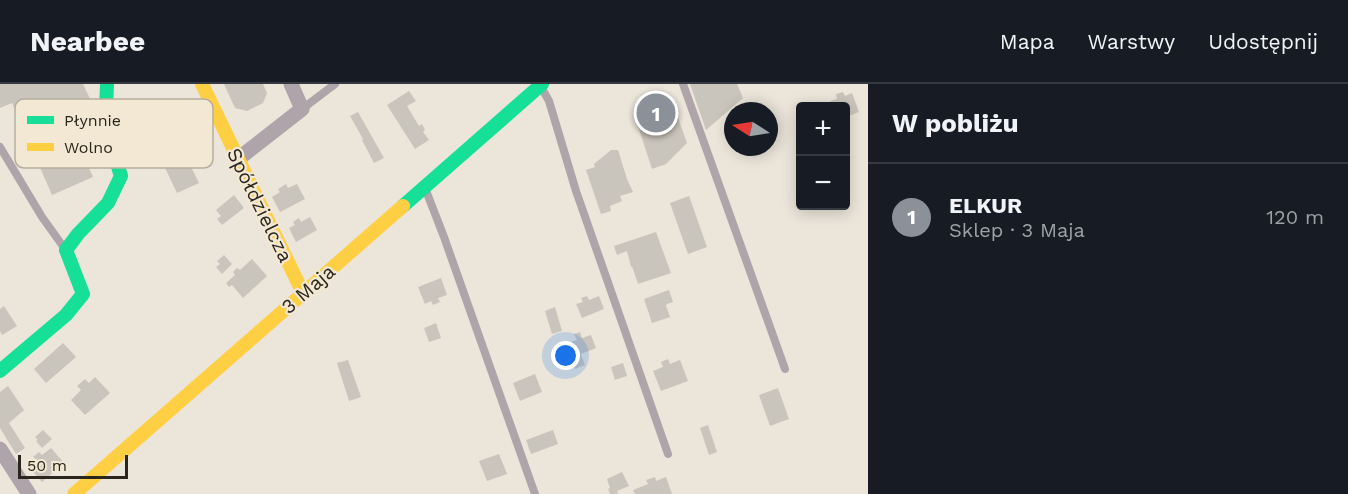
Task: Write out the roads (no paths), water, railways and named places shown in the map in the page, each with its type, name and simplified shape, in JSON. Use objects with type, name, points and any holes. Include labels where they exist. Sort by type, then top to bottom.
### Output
[{"type":"street","points":[[106,99],[107,84]]},
{"type":"street","name":"Spółdzielcza","points":[[201,84],[208,99]]},
{"type":"street","points":[[238,159],[302,109],[291,84]]},
{"type":"street","name":"3 Maja","points":[[74,494],[541,85]]},
{"type":"street","name":"Spółdzielcza","points":[[213,108],[303,293]]},
{"type":"street","points":[[0,371],[66,315],[82,294],[66,250],[108,203],[121,176],[118,168]]},
{"type":"street","points":[[0,449],[28,494]]},
{"type":"lane","points":[[302,109],[335,84]]},
{"type":"lane","points":[[683,84],[784,369]]},
{"type":"lane","points":[[541,85],[549,101],[576,191],[668,454]]},
{"type":"lane","points":[[0,147],[42,217],[66,250]]},
{"type":"lane","points":[[425,187],[535,494]]},
{"type":"place","name":"ELKUR","points":[[656,113]]}]
